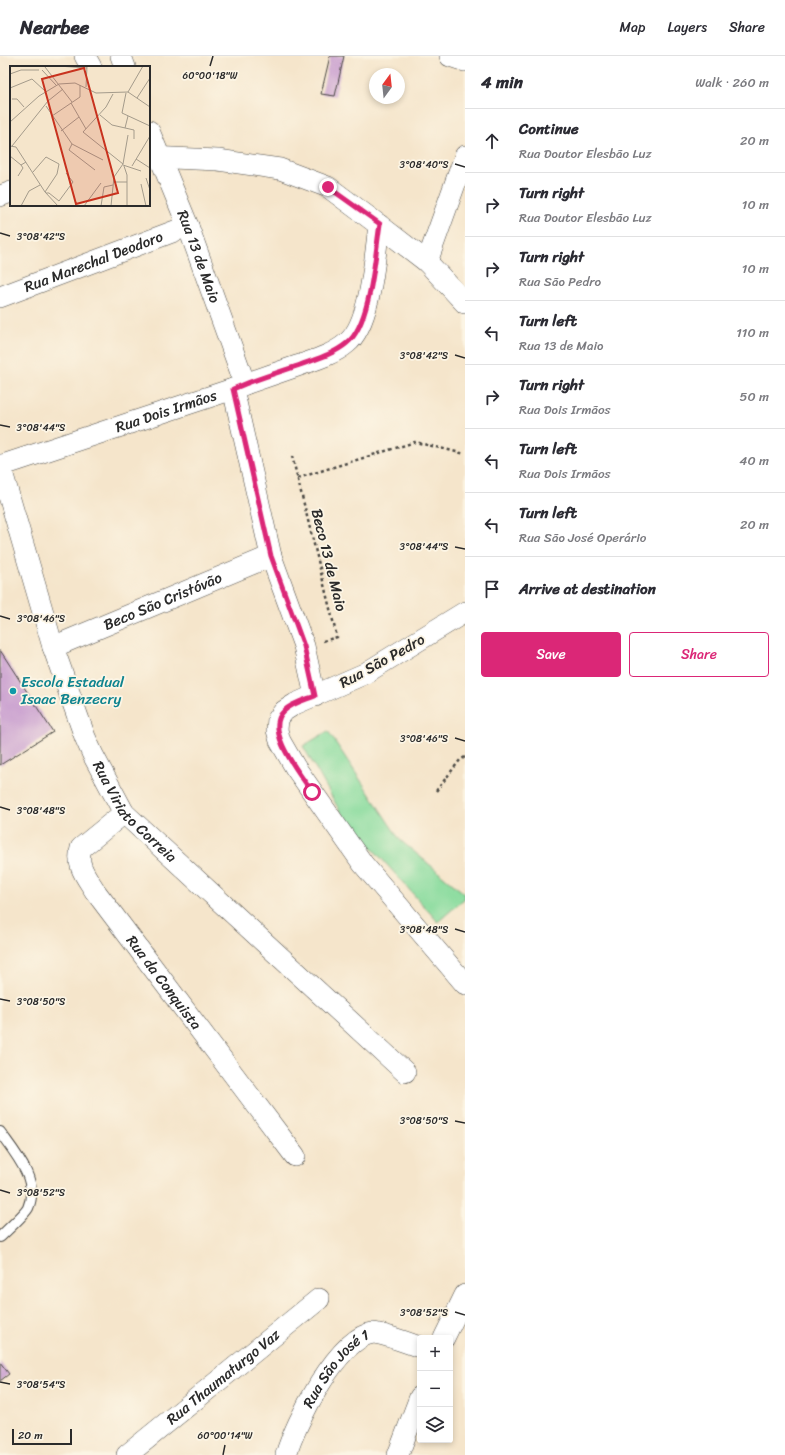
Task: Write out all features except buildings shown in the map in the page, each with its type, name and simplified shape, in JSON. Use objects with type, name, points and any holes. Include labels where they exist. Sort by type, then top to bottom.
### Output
[{"type":"street","points":[[85,56],[90,66]]},
{"type":"street","points":[[121,56],[125,66]]},
{"type":"street","points":[[450,56],[465,61]]},
{"type":"street","name":"Rua 13 de Maio","points":[[150,136],[154,157],[188,226],[239,386],[271,556],[304,646],[315,696]]},
{"type":"street","points":[[427,262],[465,156]]},
{"type":"street","points":[[154,157],[218,160],[280,169],[328,187],[380,224],[427,262],[465,303]]},
{"type":"street","points":[[0,196],[10,192]]},
{"type":"street","name":"Rua Dois Irmãos","points":[[0,465],[239,386],[320,358],[337,350],[348,343],[357,332],[368,303],[380,224]]},
{"type":"street","name":"Rua Marechal Deodoro","points":[[0,297],[188,226]]},
{"type":"street","name":"Rua Viriato Correia","points":[[0,465],[53,647],[85,737],[92,755],[124,813],[405,1072]]},
{"type":"street","name":"Beco São Cristóvão","points":[[53,647],[271,556]]},
{"type":"street","name":"Rua São Pedro","points":[[465,612],[364,674],[295,704],[284,711],[278,719],[280,741],[312,792],[364,864],[465,984]]},
{"type":"street","name":"Rua da Conquista","points":[[124,813],[81,848],[79,857],[82,869],[95,891],[295,1156]]},
{"type":"street","points":[[452,1334],[465,1295]]},
{"type":"street","name":"Rua Thaumaturgo Vaz","points":[[127,1455],[319,1299]]},
{"type":"street","name":"Rua São José 1","points":[[286,1455],[288,1445],[305,1408],[322,1379],[342,1354],[355,1341],[373,1333],[417,1346]]},
{"type":"street","points":[[398,1455],[417,1405]]},
{"type":"lane","points":[[0,1132],[21,1162],[32,1188],[28,1208],[0,1237]]},
{"type":"path","points":[[298,478],[415,442],[465,454]]},
{"type":"path","name":"Beco 13 de Maio","points":[[292,456],[337,637],[304,646]]},
{"type":"path","points":[[436,791],[460,760],[465,757]]},
{"type":"green space","points":[[328,731],[400,840],[465,894],[465,898],[438,922],[341,813],[303,746]]},
{"type":"place","name":"Escola Estadual Isaac Benzecry","points":[[13,691]]},
{"type":"route","points":[[312,792],[280,741],[278,719],[284,711],[295,704],[315,696],[304,646],[271,556],[233,389],[320,358],[348,343],[357,332],[368,303],[380,224],[328,187]]}]
